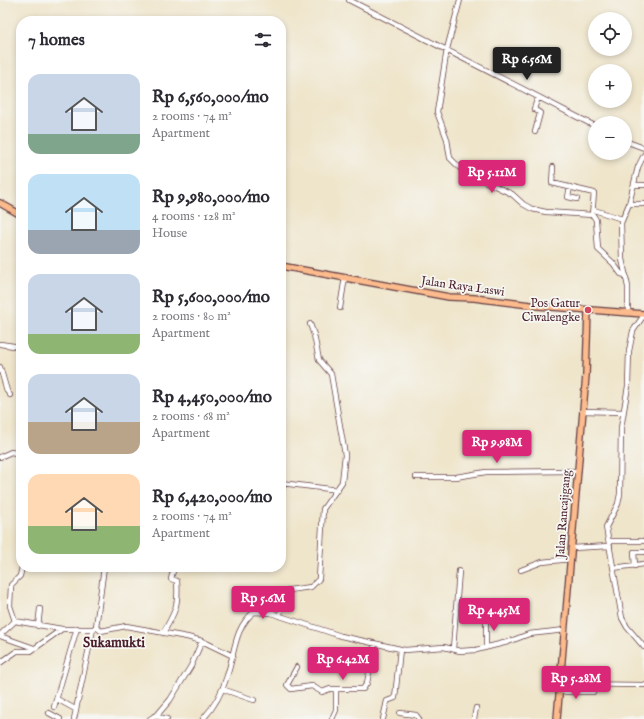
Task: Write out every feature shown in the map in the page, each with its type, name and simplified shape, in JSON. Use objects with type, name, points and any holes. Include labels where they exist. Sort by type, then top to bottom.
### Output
[{"type":"main road","points":[[0,203],[16,212]]},
{"type":"main road","name":"Jalan Raya Laswi","points":[[286,267],[449,297],[644,315]]},
{"type":"main road","name":"Jalan Rancajigang","points":[[557,719],[572,548],[588,310]]},
{"type":"street","points":[[349,0],[588,122]]},
{"type":"street","points":[[460,0],[437,112],[447,139],[449,155],[456,166],[512,194],[523,204],[532,209],[549,213],[593,213],[622,219]]},
{"type":"street","points":[[535,132],[541,116],[534,109],[538,97]]},
{"type":"street","points":[[632,143],[644,148]]},
{"type":"street","points":[[628,313],[628,287],[624,275],[621,251],[622,219],[629,204],[638,167],[644,155]]},
{"type":"street","points":[[553,167],[552,183],[594,193],[593,213],[596,220],[598,249],[624,275]]},
{"type":"street","points":[[634,185],[644,186]]},
{"type":"street","points":[[570,187],[568,197],[576,199]]},
{"type":"street","points":[[629,204],[644,204]]},
{"type":"street","points":[[340,308],[345,277]]},
{"type":"street","points":[[644,315],[632,335],[629,355],[628,386],[618,411],[620,494],[618,504],[606,525],[608,544],[624,622],[644,647]]},
{"type":"street","points":[[279,616],[289,590],[311,587],[319,579],[323,509],[338,490],[344,476],[344,444],[331,374],[319,360],[314,334],[310,324]]},
{"type":"street","points":[[0,344],[16,346]]},
{"type":"street","points":[[0,367],[7,391],[10,395]]},
{"type":"street","points":[[582,411],[618,411]]},
{"type":"street","points":[[0,457],[11,452],[16,453]]},
{"type":"street","points":[[416,477],[456,477],[486,472],[577,471]]},
{"type":"street","points":[[286,484],[338,490]]},
{"type":"street","points":[[572,548],[643,540]]},
{"type":"street","points":[[634,566],[634,552],[644,552]]},
{"type":"street","points":[[521,570],[542,562],[571,559]]},
{"type":"street","points":[[613,568],[644,564]]},
{"type":"street","points":[[453,649],[459,571]]},
{"type":"street","points":[[15,621],[10,606],[11,585],[20,576],[21,572]]},
{"type":"street","points":[[74,719],[75,709],[95,628],[103,572]]},
{"type":"street","points":[[163,633],[174,616],[177,605],[177,581],[171,579],[173,572]]},
{"type":"street","points":[[272,613],[277,595]]},
{"type":"street","points":[[38,626],[40,609]]},
{"type":"street","points":[[203,719],[215,705],[222,689],[233,656],[239,630],[254,612],[272,613],[341,636],[375,642],[400,649],[413,650],[444,647],[465,651],[508,642],[529,634],[565,630]]},
{"type":"street","points":[[486,618],[486,647]]},
{"type":"street","points":[[15,621],[62,629],[95,628],[101,631],[122,626],[132,626],[202,640],[233,656]]},
{"type":"street","points":[[15,621],[0,636],[34,648]]},
{"type":"street","points":[[54,707],[77,628]]},
{"type":"street","points":[[0,663],[15,652],[30,652],[62,629]]},
{"type":"street","points":[[152,718],[171,699],[191,666],[202,640]]},
{"type":"street","points":[[297,667],[287,685],[289,689],[299,690],[312,686],[321,692],[328,689],[362,689],[366,687],[375,642]]},
{"type":"street","points":[[383,719],[387,701],[395,698],[400,649]]},
{"type":"street","points":[[561,684],[644,685]]},
{"type":"street","points":[[222,689],[254,700]]},
{"type":"street","points":[[332,719],[336,710],[336,689]]},
{"type":"street","points":[[560,692],[593,692]]},
{"type":"street","points":[[57,700],[75,709]]},
{"type":"street","points":[[474,719],[476,708]]},
{"type":"street","points":[[48,713],[60,719]]},
{"type":"street","points":[[400,713],[416,715],[419,719]]},
{"type":"street","points":[[152,718],[167,719]]},
{"type":"place","name":"Pos Gatur Ciwalengke","points":[[588,310]]},
{"type":"district","name":"Sukamukti","points":[[114,642]]}]
